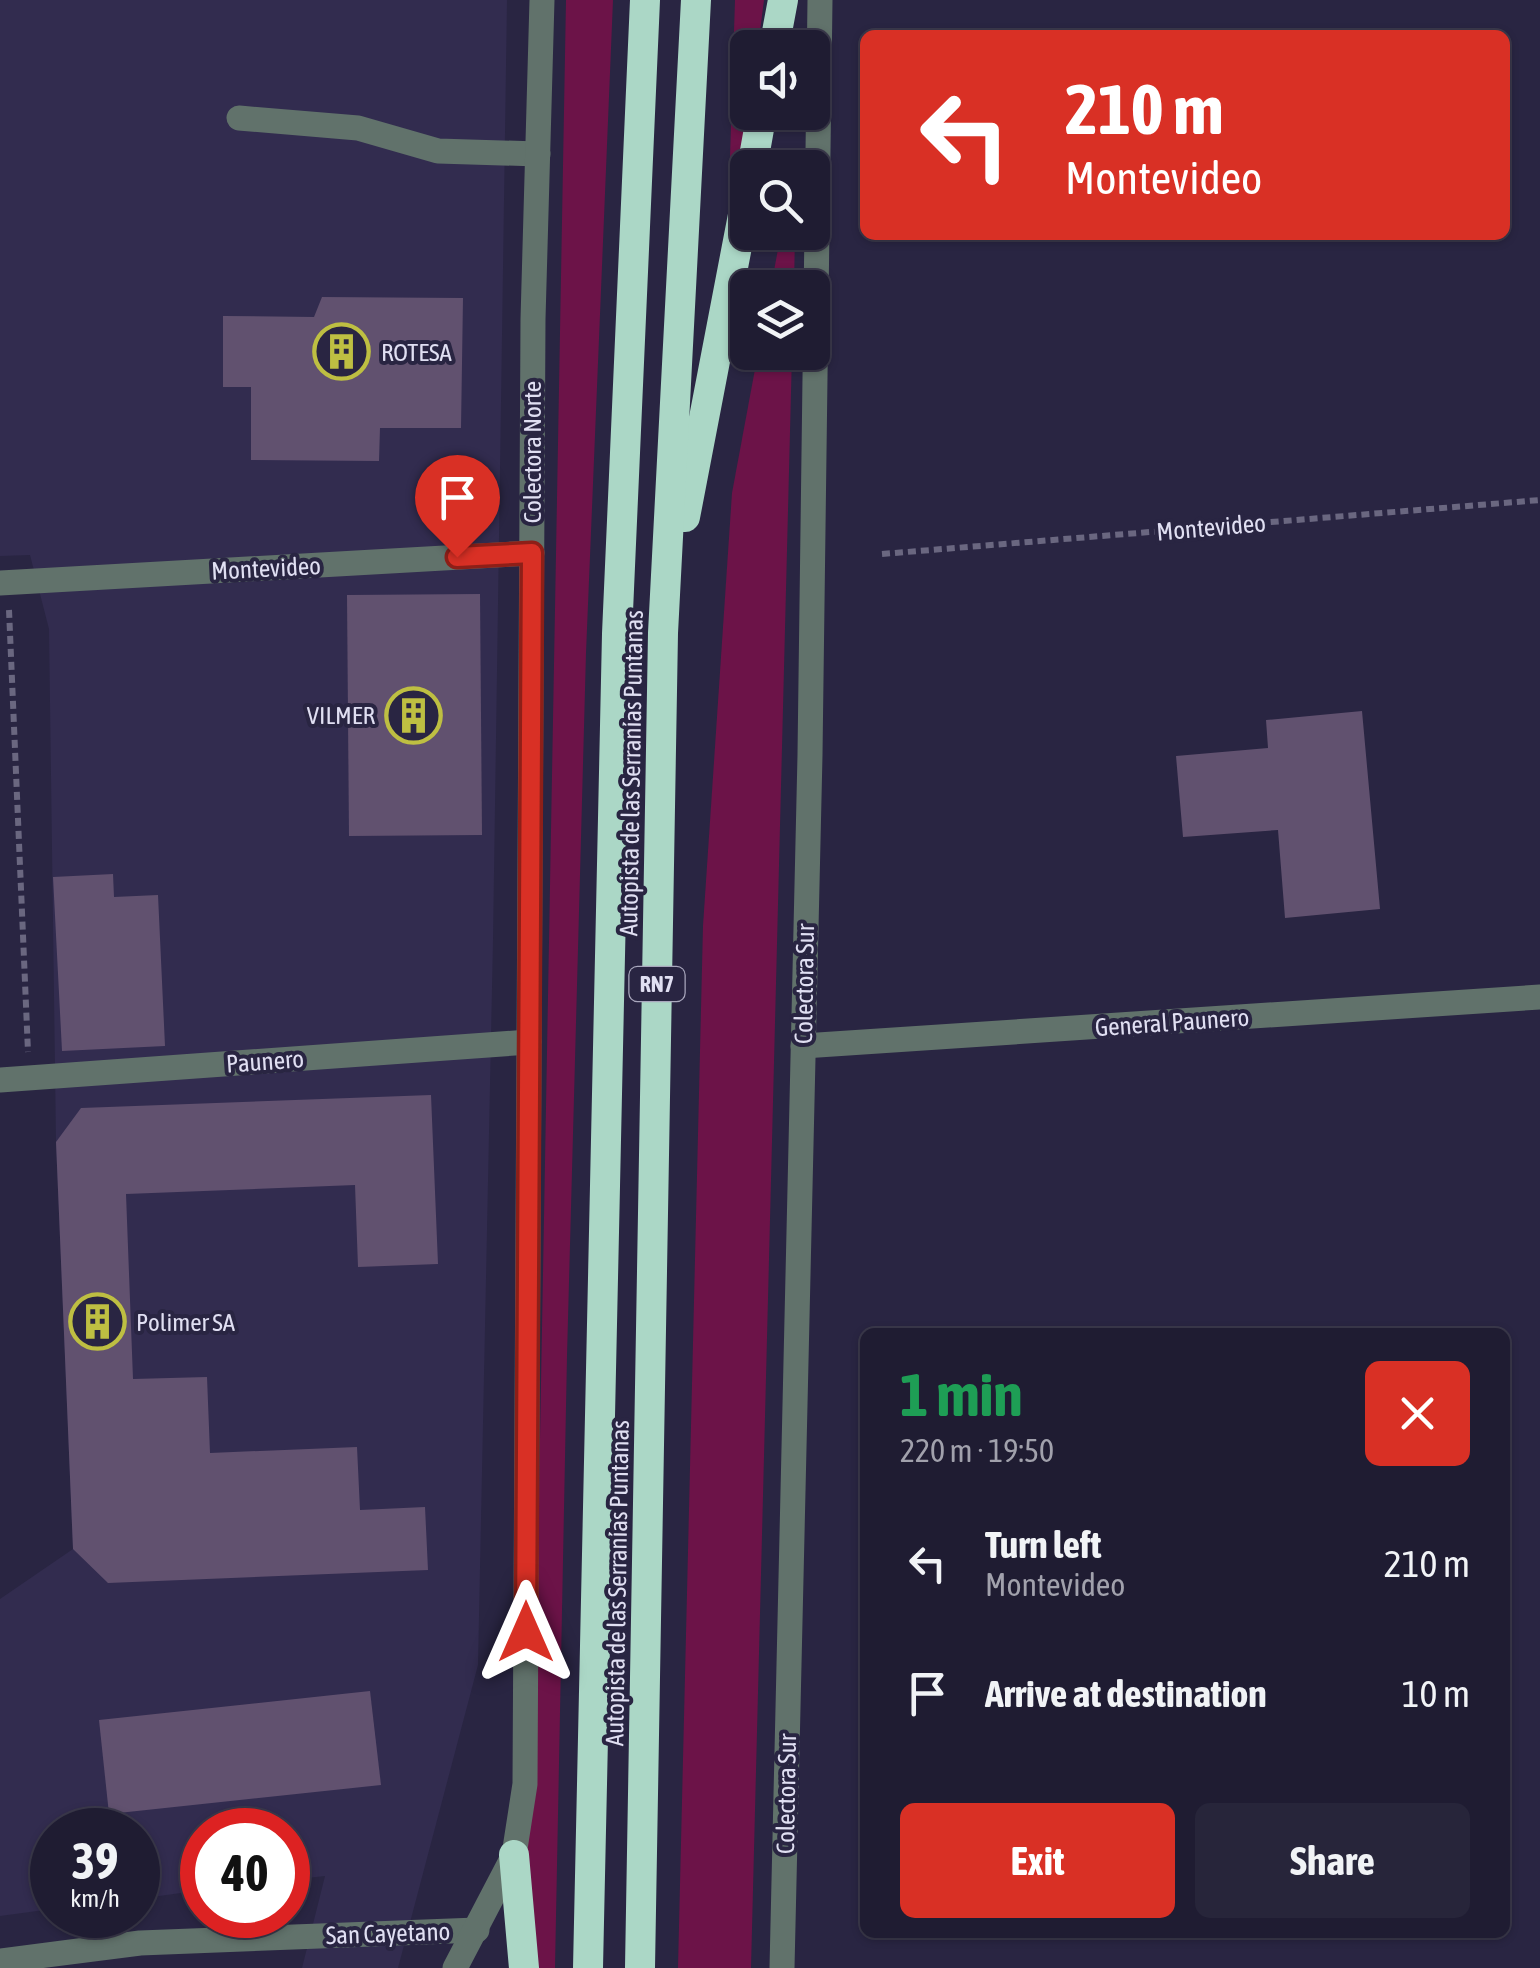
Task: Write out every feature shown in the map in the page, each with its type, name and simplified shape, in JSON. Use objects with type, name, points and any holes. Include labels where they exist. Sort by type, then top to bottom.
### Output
[{"type":"highway","name":"Autopista de las Serranías Puntanas","points":[[588,1968],[618,634],[645,0]]},
{"type":"highway","name":"Autopista de las Serranías Puntanas","points":[[640,1968],[663,633],[696,0]]},
{"type":"highway","points":[[778,30],[784,0]]},
{"type":"highway","points":[[663,633],[736,250]]},
{"type":"highway","points":[[514,1855],[524,1968]]},
{"type":"street","name":"Colectora Norte","points":[[455,1968],[514,1855],[526,1784],[533,319],[542,0]]},
{"type":"street","name":"Colectora Sur","points":[[782,1968],[810,735],[820,0]]},
{"type":"street","points":[[238,118],[358,128],[438,151],[538,154]]},
{"type":"street","name":"Montevideo","points":[[4,583],[532,553]]},
{"type":"street","name":"General Paunero","points":[[803,1046],[1540,998]]},
{"type":"street","name":"Paunero","points":[[0,1080],[529,1042]]},
{"type":"street","name":"San Cayetano","points":[[0,1961],[140,1942],[477,1930]]},
{"type":"path","name":"Montevideo","points":[[882,554],[1540,500]]},
{"type":"path","points":[[4,583],[29,1078]]},
{"type":"shaded area","points":[[0,0],[507,0],[478,1665],[398,1968],[302,1968],[325,1876],[310,1878],[310,1808],[180,1808],[180,1893],[160,1896],[160,1808],[30,1808],[30,1912],[0,1916],[0,1599],[73,1549],[56,1142],[49,629],[30,555],[0,556]]},
{"type":"shaded area","points":[[566,0],[613,0],[586,653],[555,1968],[535,1968],[525,1864],[536,1660]]},
{"type":"shaded area","points":[[735,0],[764,0],[760,30],[734,30]]},
{"type":"shaded area","points":[[731,130],[746,130],[746,150],[730,150]]},
{"type":"shaded area","points":[[778,250],[795,250],[794,270],[774,270]]},
{"type":"shaded area","points":[[755,370],[792,370],[751,1968],[678,1968],[703,926],[732,493]]},
{"type":"building","name":"ROTESA","points":[[322,297],[463,298],[461,428],[380,428],[379,461],[251,460],[251,387],[223,387],[223,316],[314,317]]},
{"type":"building","name":"VILMER","points":[[480,594],[482,835],[349,836],[347,595]]},
{"type":"building","points":[[1362,711],[1380,909],[1285,918],[1278,830],[1183,837],[1176,756],[1268,748],[1266,720]]},
{"type":"building","points":[[113,874],[114,897],[158,895],[165,1046],[62,1051],[53,877]]},
{"type":"building","name":"Polimer SA","points":[[431,1095],[438,1264],[358,1267],[355,1185],[126,1194],[133,1379],[207,1377],[210,1453],[357,1447],[360,1510],[425,1507],[428,1570],[108,1583],[73,1549],[56,1142],[81,1108]]},
{"type":"building","points":[[370,1691],[381,1785],[160,1809],[108,1808],[99,1720]]},
{"type":"place","name":"ROTESA","points":[[342,352]]},
{"type":"place","name":"VILMER","points":[[414,715]]},
{"type":"place","name":"Polimer SA","points":[[97,1322]]},
{"type":"route","points":[[457,557],[532,553],[526,1632]]}]
